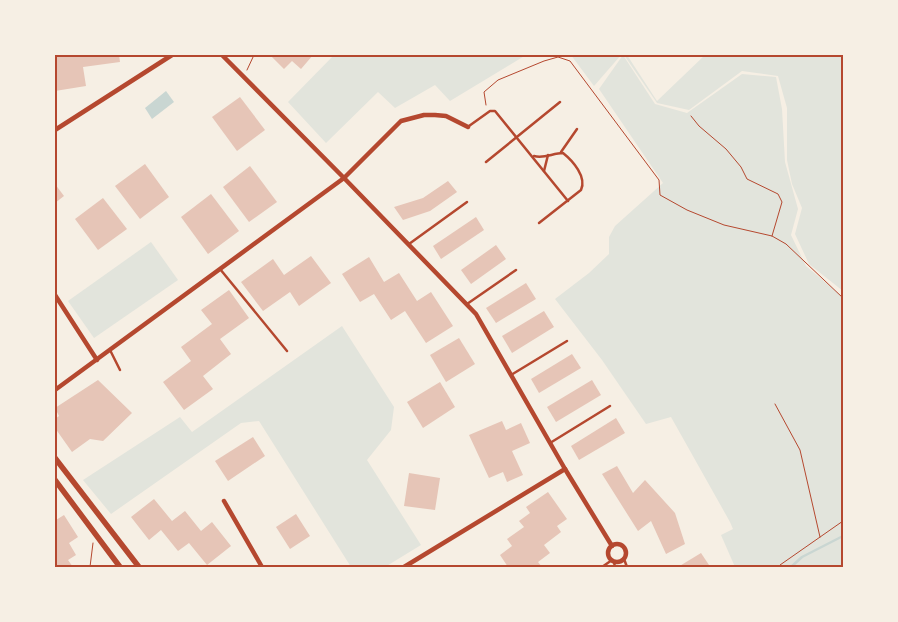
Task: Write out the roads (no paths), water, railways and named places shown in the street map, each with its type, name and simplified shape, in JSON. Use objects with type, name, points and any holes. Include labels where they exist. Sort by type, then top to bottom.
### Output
[{"type":"street","points":[[55,130],[172,55]]},
{"type":"street","points":[[222,55],[476,314],[565,469],[612,546]]},
{"type":"street","points":[[55,390],[344,178],[401,121],[424,115],[435,115],[446,116],[468,127]]},
{"type":"street","points":[[55,295],[97,360]]},
{"type":"street","points":[[55,458],[139,567]]},
{"type":"street","points":[[404,567],[565,469]]},
{"type":"street","points":[[55,480],[120,567]]},
{"type":"street","points":[[224,502],[262,567]]},
{"type":"street","points":[[612,546],[622,546],[625,551],[624,558],[620,562],[614,563],[608,553],[612,546]]},
{"type":"lane","points":[[486,162],[560,102]]},
{"type":"lane","points":[[468,127],[488,112],[492,110],[497,112],[568,201]]},
{"type":"lane","points":[[532,155],[541,158],[561,152],[577,129]]},
{"type":"lane","points":[[540,224],[581,190],[583,180],[565,154],[561,152]]},
{"type":"lane","points":[[544,170],[548,155]]},
{"type":"lane","points":[[409,244],[467,202]]},
{"type":"lane","points":[[220,269],[287,351]]},
{"type":"lane","points":[[467,304],[516,270]]},
{"type":"lane","points":[[511,375],[567,341]]},
{"type":"lane","points":[[110,350],[120,370]]},
{"type":"lane","points":[[550,443],[610,406]]},
{"type":"lane","points":[[624,558],[627,567]]},
{"type":"lane","points":[[602,567],[614,563]]},
{"type":"waterway","points":[[791,567],[802,557],[843,536]]}]
